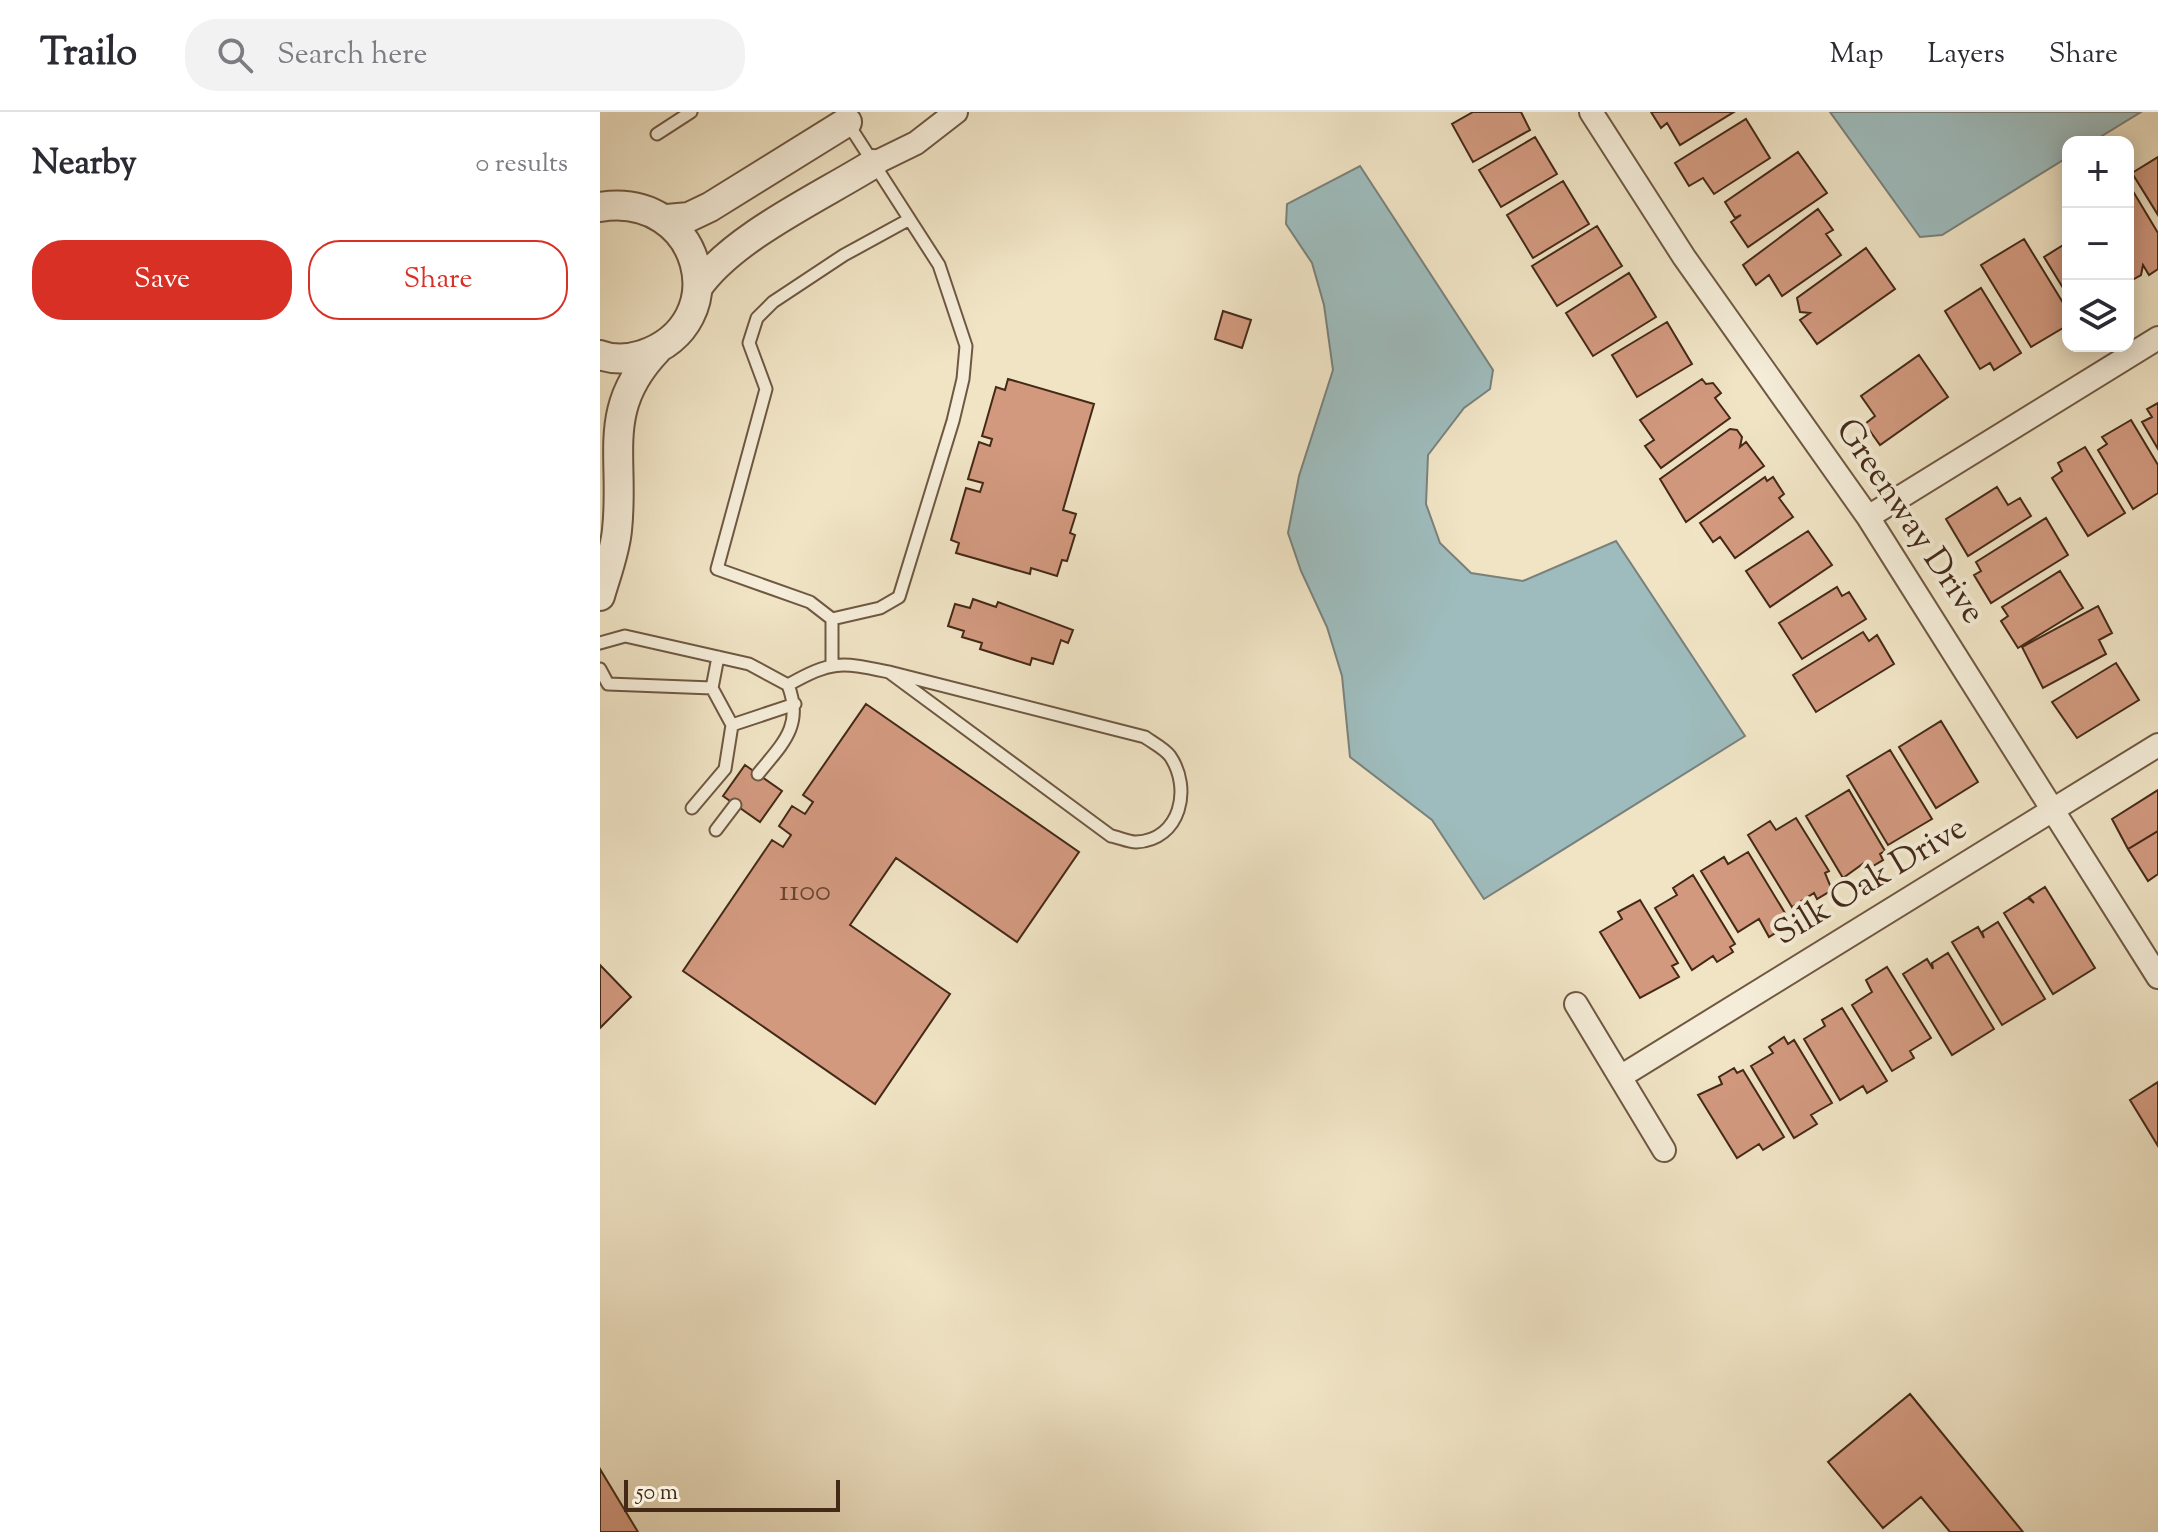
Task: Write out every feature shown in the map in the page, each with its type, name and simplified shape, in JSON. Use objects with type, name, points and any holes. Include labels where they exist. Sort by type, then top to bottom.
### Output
[{"type":"street","points":[[698,287],[712,267],[736,249],[873,164],[916,143],[956,112]]},
{"type":"street","name":"Greenway Drive","points":[[1591,112],[1684,257],[1868,517],[2158,977]]},
{"type":"street","points":[[667,219],[689,217],[710,207],[850,115]]},
{"type":"street","points":[[600,207],[620,203],[645,208],[667,219],[685,238],[695,261],[698,287],[692,312],[678,334],[638,369],[624,392],[618,421],[617,531],[600,596]]},
{"type":"street","points":[[1868,517],[2158,338]]},
{"type":"street","points":[[600,355],[633,358],[657,350]]},
{"type":"street","name":"Silk Oak Drive","points":[[1620,1077],[2158,745]]},
{"type":"street","points":[[1576,1004],[1664,1150]]},
{"type":"lane","points":[[657,134],[691,112]]},
{"type":"lane","points":[[832,619],[880,608],[899,597],[963,379],[966,346],[939,265],[873,164],[850,115]]},
{"type":"lane","points":[[832,619],[810,602],[717,569],[766,389],[749,343],[757,318],[773,302],[844,255],[908,220]]},
{"type":"lane","points":[[832,619],[832,663]]},
{"type":"lane","points":[[600,643],[625,636],[749,664],[788,685],[795,704],[791,732],[758,774]]},
{"type":"lane","points":[[692,808],[725,769],[732,725],[712,688],[718,657]]},
{"type":"lane","points":[[788,685],[832,663],[889,672],[1145,737],[1169,754],[1179,776],[1183,800],[1175,819],[1159,833],[1136,842],[1111,836],[889,672]]},
{"type":"lane","points":[[600,669],[608,684],[712,688]]},
{"type":"lane","points":[[732,725],[795,704]]},
{"type":"lane","points":[[716,830],[735,805]]},
{"type":"water","points":[[1830,112],[2141,112],[2102,136],[2062,136],[2062,161],[1942,235],[1920,237]]},
{"type":"water","points":[[1360,166],[1493,370],[1490,389],[1464,408],[1428,455],[1426,504],[1440,543],[1471,573],[1523,581],[1616,541],[1745,736],[1484,899],[1432,820],[1350,757],[1342,676],[1327,627],[1301,571],[1288,533],[1299,476],[1333,370],[1324,305],[1312,263],[1286,224],[1287,204]]},
{"type":"building","points":[[1473,112],[1521,112],[1530,130],[1473,162],[1452,124]]},
{"type":"building","points":[[1651,112],[1734,112],[1680,145],[1667,123],[1661,128]]},
{"type":"building","points":[[1746,119],[1770,158],[1714,194],[1703,178],[1689,186],[1675,163]]},
{"type":"building","points":[[1535,137],[1557,174],[1501,207],[1479,170]]},
{"type":"building","points":[[1798,152],[1827,193],[1748,247],[1731,222],[1741,215],[1735,218],[1725,202]]},
{"type":"building","points":[[2158,157],[2158,215],[2134,176],[2134,172]]},
{"type":"building","points":[[1563,181],[1589,224],[1533,258],[1507,215]]},
{"type":"building","points":[[2134,193],[2158,233],[2158,269],[2149,275],[2143,265],[2141,275],[2134,279]]},
{"type":"building","points":[[1818,209],[1833,230],[1826,234],[1841,255],[1782,296],[1769,275],[1756,285],[1743,265]]},
{"type":"building","points":[[1597,226],[1622,266],[1557,306],[1532,266]]},
{"type":"building","points":[[2024,239],[2062,301],[2062,329],[2031,347],[1981,265]]},
{"type":"building","points":[[2062,246],[2062,286],[2044,257]]},
{"type":"building","points":[[1866,248],[1895,289],[1817,344],[1800,320],[1810,313],[1800,312],[1797,298]]},
{"type":"building","points":[[1629,273],[1656,317],[1593,356],[1566,313]]},
{"type":"building","points":[[1981,288],[2021,353],[1994,370],[1990,363],[1980,369],[1945,311]]},
{"type":"building","points":[[1223,311],[1251,320],[1242,348],[1215,339]]},
{"type":"building","points":[[1667,322],[1692,364],[1637,397],[1612,355]]},
{"type":"building","points":[[1919,355],[1948,397],[1880,445],[1865,424],[1875,416],[1861,396]]},
{"type":"building","points":[[1008,379],[1094,404],[1063,510],[1076,514],[1070,533],[1075,535],[1067,561],[1062,560],[1057,576],[1031,568],[1030,574],[956,553],[959,543],[951,540],[966,488],[980,492],[983,483],[968,479],[979,442],[990,446],[992,439],[982,436],[996,387],[1005,390]]},
{"type":"building","points":[[1702,379],[1706,384],[1713,383],[1721,393],[1715,398],[1730,418],[1661,468],[1645,446],[1654,440],[1640,420]]},
{"type":"building","points":[[2158,403],[2158,449],[2142,422],[2152,417],[2147,409]]},
{"type":"building","points":[[2131,420],[2158,465],[2158,493],[2133,509],[2098,450],[2107,444],[2102,437]]},
{"type":"building","points":[[1730,429],[1737,430],[1742,437],[1740,447],[1746,442],[1764,466],[1686,522],[1660,479]]},
{"type":"building","points":[[2085,447],[2125,513],[2088,536],[2052,478],[2062,471],[2058,463]]},
{"type":"building","points":[[1765,477],[1767,481],[1773,477],[1784,494],[1779,498],[1793,517],[1735,558],[1720,537],[1713,542],[1700,523]]},
{"type":"building","points":[[1997,487],[2008,505],[2020,498],[2031,516],[1968,556],[1946,519]]},
{"type":"building","points":[[2046,518],[2068,555],[1991,603],[1974,575],[1981,571],[1976,562]]},
{"type":"building","points":[[1808,531],[1832,565],[1770,607],[1746,571]]},
{"type":"building","points":[[2060,571],[2083,608],[2018,648],[2001,621],[2008,616],[2002,607]]},
{"type":"building","points":[[1837,587],[1842,596],[1849,592],[1866,619],[1802,659],[1779,623]]},
{"type":"building","points":[[973,599],[996,607],[998,602],[1073,630],[1068,643],[1061,640],[1053,664],[1032,658],[1030,665],[980,649],[982,643],[962,637],[964,631],[948,626],[955,604],[970,608]]},
{"type":"building","points":[[2098,606],[2112,633],[2099,640],[2106,654],[2043,688],[2022,647]]},
{"type":"building","points":[[1863,632],[1869,641],[1877,635],[1894,664],[1816,712],[1793,675]]},
{"type":"building","points":[[2116,663],[2139,700],[2077,738],[2052,702]]},
{"type":"building","points":[[866,704],[1079,852],[1017,942],[896,858],[850,925],[950,994],[875,1104],[683,971],[772,840],[783,847],[791,835],[779,826],[792,806],[805,814],[813,802],[803,795]]},
{"type":"building","points":[[1941,721],[1978,782],[1936,808],[1899,747]]},
{"type":"building","points":[[1890,750],[1932,819],[1888,845],[1847,776]]},
{"type":"building","points":[[745,765],[782,791],[760,822],[723,796]]},
{"type":"building","points":[[1849,790],[1885,851],[1880,854],[1883,860],[1868,869],[1864,863],[1843,878],[1806,816]]},
{"type":"building","points":[[2158,790],[2158,831],[2128,849],[2112,819]]},
{"type":"building","points":[[1796,818],[1829,871],[1825,873],[1832,890],[1817,899],[1814,893],[1792,907],[1748,835],[1770,821],[1776,830]]},
{"type":"building","points":[[2158,831],[2158,874],[2148,881],[2128,849]]},
{"type":"building","points":[[1748,852],[1791,923],[1769,937],[1759,919],[1738,932],[1701,871],[1724,857],[1728,864]]},
{"type":"building","points":[[1693,875],[1735,944],[1730,947],[1733,952],[1717,962],[1713,956],[1692,970],[1655,908],[1677,895],[1673,888]]},
{"type":"building","points":[[2045,887],[2095,968],[2053,994],[2004,913],[2028,898],[2034,903],[2029,897]]},
{"type":"building","points":[[1640,900],[1678,963],[1672,966],[1679,977],[1640,998],[1600,932],[1622,919],[1618,912]]},
{"type":"building","points":[[1998,922],[2045,999],[2002,1025],[1952,942],[1978,927],[1984,938],[1982,932]]},
{"type":"building","points":[[1948,953],[1994,1029],[1952,1055],[1903,974],[1927,959],[1933,969],[1932,963]]},
{"type":"building","points":[[600,965],[631,997],[600,1028]]},
{"type":"building","points":[[1887,967],[1931,1038],[1910,1051],[1914,1058],[1892,1071],[1852,1005],[1872,992],[1866,980]]},
{"type":"building","points":[[1842,1008],[1887,1081],[1867,1093],[1863,1086],[1840,1100],[1804,1039],[1825,1026],[1822,1020]]},
{"type":"building","points":[[1784,1037],[1788,1044],[1794,1040],[1832,1103],[1811,1115],[1817,1124],[1794,1138],[1751,1066],[1773,1053],[1769,1047]]},
{"type":"building","points":[[1734,1068],[1737,1073],[1743,1070],[1784,1137],[1763,1150],[1759,1144],[1737,1158],[1698,1095],[1722,1084],[1719,1077]]},
{"type":"building","points":[[2158,1082],[2158,1146],[2130,1100]]},
{"type":"building","points":[[1910,1394],[2023,1532],[1950,1532],[1921,1497],[1883,1528],[1828,1462]]},
{"type":"building","points":[[600,1469],[638,1532],[600,1532]]}]
